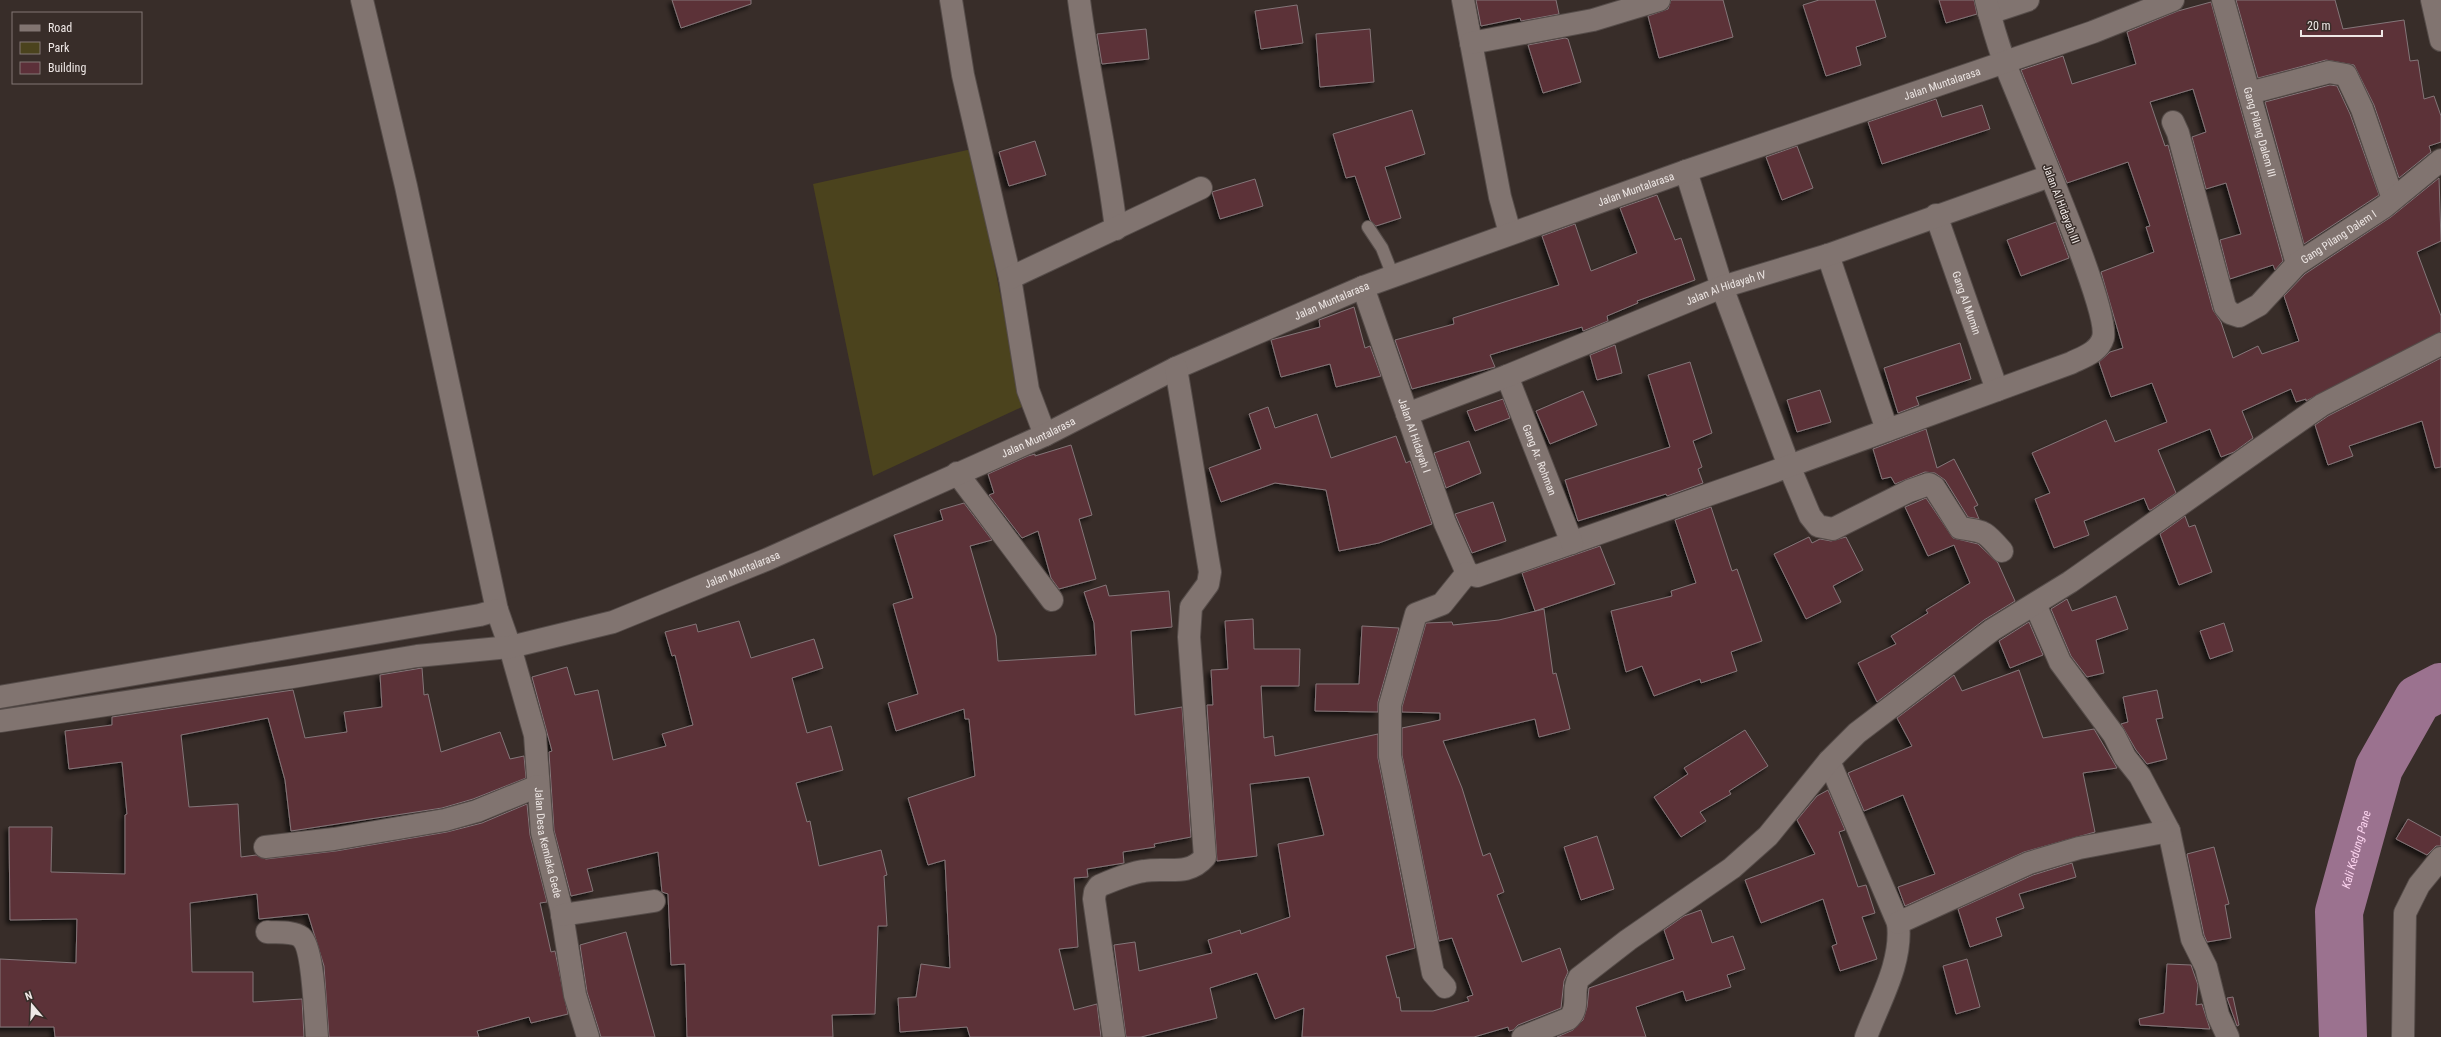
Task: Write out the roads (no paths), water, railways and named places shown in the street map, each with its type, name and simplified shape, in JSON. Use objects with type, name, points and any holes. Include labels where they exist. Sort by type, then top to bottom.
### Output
[{"type":"street","name":"Jalan Desa Kemlaka Gede","points":[[362,0],[406,186],[498,614],[509,645],[535,735],[542,832],[562,915],[575,996],[588,1037]]},
{"type":"street","points":[[951,0],[963,75],[1010,278],[1028,390],[1043,432]]},
{"type":"street","points":[[1079,0],[1086,53],[1110,174],[1116,229]]},
{"type":"street","points":[[1463,0],[1500,197],[1509,229]]},
{"type":"street","points":[[1471,43],[1593,20],[1659,0]]},
{"type":"street","points":[[1989,14],[2028,0]]},
{"type":"street","name":"Jalan Muntalarasa","points":[[54,700],[509,645],[613,622],[768,559],[957,473],[1176,368],[1363,287],[1391,273],[1509,229],[1686,171],[2003,57],[2093,32],[2173,0]]},
{"type":"street","name":"Gang Pilang Dalem III","points":[[2223,0],[2297,264]]},
{"type":"street","points":[[2432,0],[2441,40]]},
{"type":"street","name":"Jalan Al Hidayah III","points":[[1989,14],[2003,57],[2050,176],[2104,323],[2103,337],[2097,349],[2071,363],[1997,390]]},
{"type":"street","points":[[2249,92],[2329,72],[2346,75],[2362,109],[2393,199]]},
{"type":"street","name":"Gang Pilang Dalem I","points":[[2173,122],[2178,133],[2225,307],[2230,313],[2239,316],[2259,305],[2297,264],[2393,199],[2441,160]]},
{"type":"street","points":[[1686,171],[1722,287],[1789,466],[1810,516],[1818,526],[1833,529],[1909,491],[1929,484],[1934,486],[1960,528],[1979,530],[2002,551]]},
{"type":"street","name":"Jalan Al Hidayah IV","points":[[1407,414],[1507,376],[1722,287],[1828,255],[1936,215],[2050,176]]},
{"type":"street","points":[[1010,278],[1200,188]]},
{"type":"street","name":"Gang Al Mumin","points":[[1936,215],[1997,390]]},
{"type":"street","points":[[1828,255],[1887,430]]},
{"type":"street","name":"Jalan Al Hidayah I","points":[[1363,287],[1445,523],[1472,574]]},
{"type":"street","points":[[1523,1037],[1568,1019],[1573,1015],[1576,1007],[1575,984],[1579,978],[1628,940],[1732,868],[1768,836],[1829,762],[1863,728],[1992,630],[2035,604],[2194,496],[2322,405],[2441,344]]},
{"type":"street","points":[[1114,1037],[1094,899],[1095,892],[1099,886],[1144,871],[1186,870],[1194,867],[1205,857],[1189,638],[1191,607],[1208,584],[1210,572],[1176,368]]},
{"type":"street","name":"Gang Ar. Rohman","points":[[1507,376],[1572,543]]},
{"type":"street","points":[[1445,987],[1433,973],[1398,804],[1390,756],[1390,705],[1416,614],[1442,604],[1472,574],[1572,543],[1997,390]]},
{"type":"street","points":[[957,473],[1052,600]]},
{"type":"street","points":[[2035,604],[2060,662],[2114,735],[2125,757],[2140,776],[2169,831],[2192,939],[2206,967],[2218,1015],[2228,1037]]},
{"type":"street","points":[[0,721],[54,700],[472,616],[498,614]]},
{"type":"street","points":[[0,697],[54,700]]},
{"type":"street","points":[[1829,762],[1898,924],[1900,938],[1897,958],[1866,1037]]},
{"type":"street","points":[[265,847],[334,839],[445,820],[477,812],[538,786]]},
{"type":"street","points":[[1898,924],[2028,863],[2079,848],[2169,831]]},
{"type":"street","points":[[2403,1037],[2404,913],[2419,884],[2441,858]]},
{"type":"street","points":[[562,915],[654,901]]},
{"type":"street","points":[[267,932],[294,934],[306,943],[310,960],[317,1037]]},
{"type":"lane","points":[[1368,227],[1382,248],[1391,273]]},
{"type":"waterway","name":"Kali Kedung Pane","points":[[2343,1037],[2339,912],[2379,768],[2418,699],[2441,687]]}]
